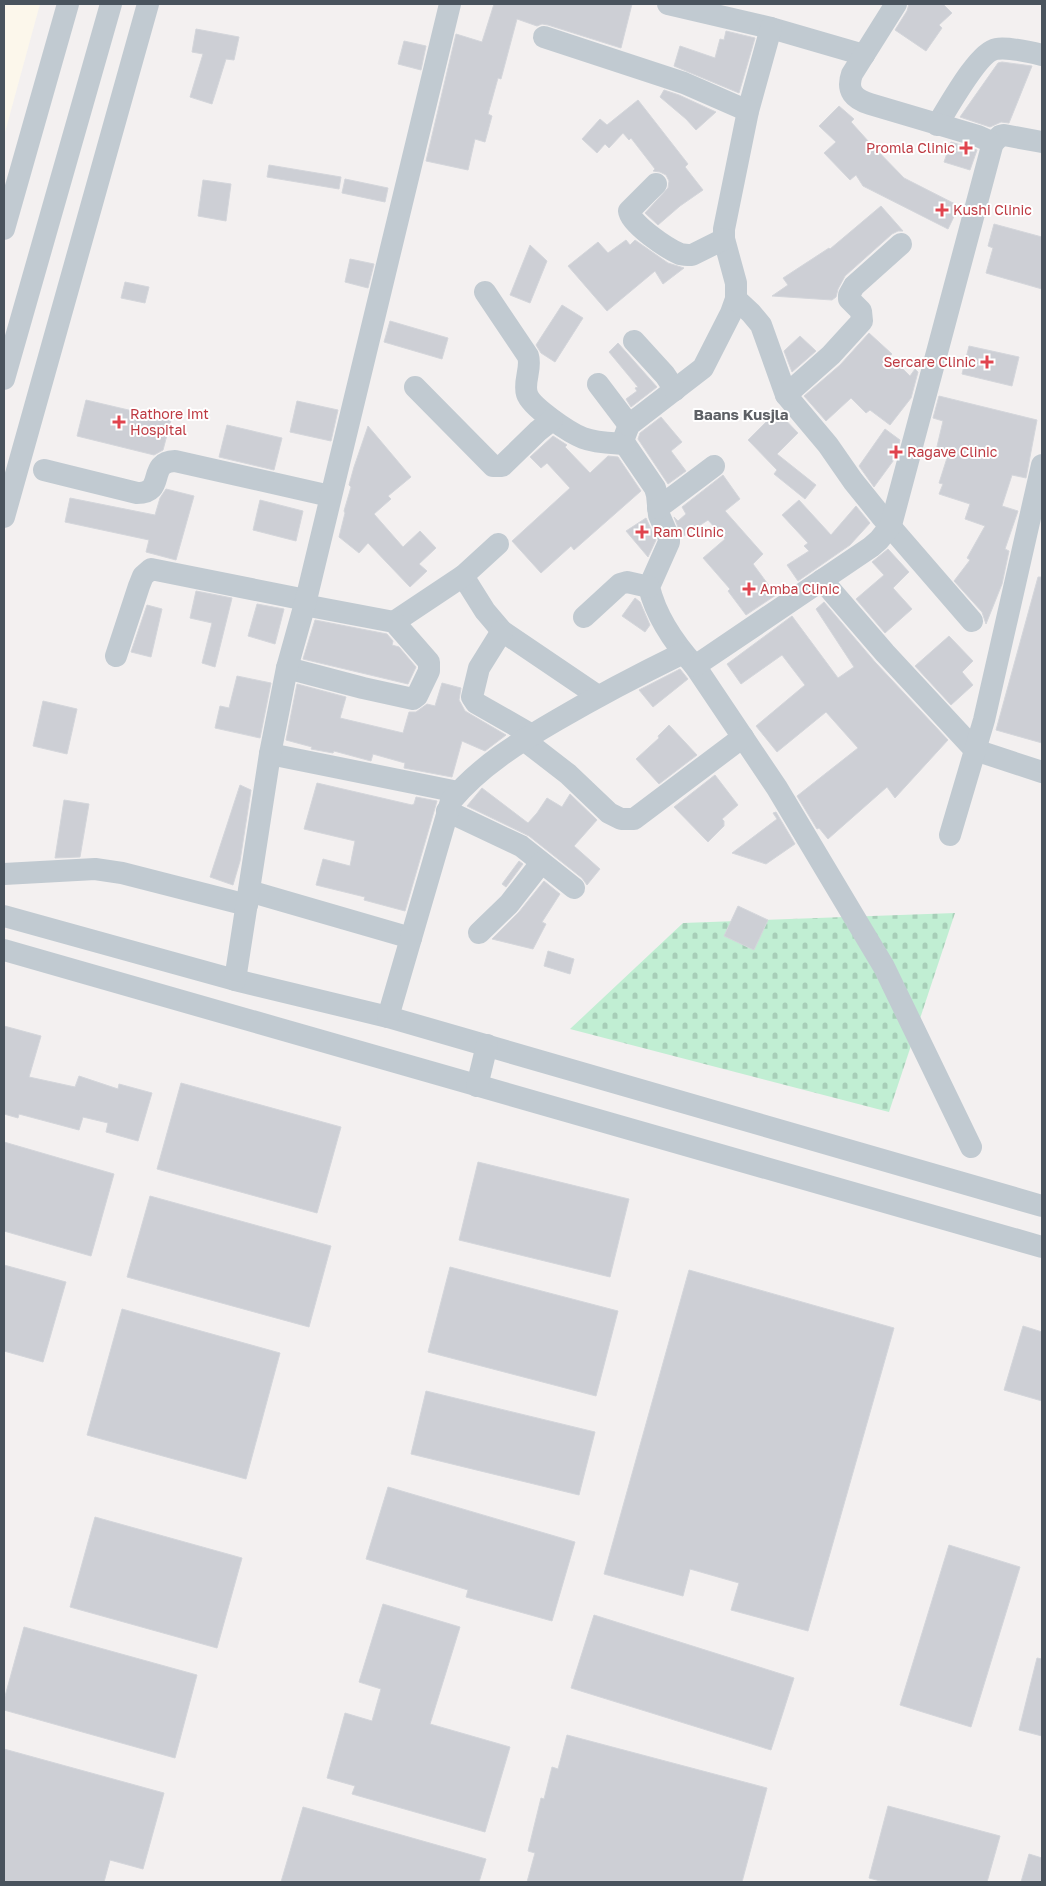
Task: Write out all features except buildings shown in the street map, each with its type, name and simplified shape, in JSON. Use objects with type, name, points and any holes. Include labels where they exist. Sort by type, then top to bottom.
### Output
[{"type":"street","points":[[4,229],[68,4]]},
{"type":"street","points":[[4,379],[111,4]]},
{"type":"street","points":[[4,517],[148,4]]},
{"type":"street","points":[[235,980],[270,754],[288,668],[450,4]]},
{"type":"street","points":[[668,4],[725,10],[772,28],[864,55]]},
{"type":"street","points":[[388,1017],[446,811],[450,801],[474,776],[528,737],[598,696],[689,659],[822,580],[879,540],[891,525],[992,151],[992,144],[987,139],[860,101],[850,92],[849,81],[896,4]]},
{"type":"street","points":[[484,292],[528,356],[530,361],[527,395],[552,420],[584,439],[627,434],[675,390],[703,368],[731,313],[736,298],[736,283],[724,239],[724,229],[748,111],[772,28]]},
{"type":"street","points":[[544,37],[684,83],[748,111]]},
{"type":"street","points":[[937,125],[973,68],[984,55],[995,49],[1042,55]]},
{"type":"street","points":[[992,144],[1000,136],[1004,135],[1042,142]]},
{"type":"street","points":[[656,184],[629,211],[633,221],[663,245],[686,256],[692,255],[724,239]]},
{"type":"street","points":[[786,395],[830,355],[862,320],[861,311],[849,299],[850,292],[854,286],[901,244]]},
{"type":"street","points":[[736,298],[761,325],[786,395],[828,445],[853,482],[972,621]]},
{"type":"street","points":[[634,341],[675,390]]},
{"type":"street","points":[[598,384],[627,434],[654,488],[659,515],[668,533],[669,542],[649,588],[660,615],[777,788],[884,967],[971,1147]]},
{"type":"street","points":[[414,387],[493,466],[502,466],[552,420]]},
{"type":"street","points":[[44,470],[137,493],[144,493],[155,484],[161,464],[166,461],[175,461],[330,496]]},
{"type":"street","points":[[950,835],[984,720],[1042,465]]},
{"type":"street","points":[[658,508],[714,466]]},
{"type":"street","points":[[394,622],[463,576],[498,544]]},
{"type":"street","points":[[116,656],[139,586],[143,576],[151,568],[394,622],[429,662],[429,671],[417,696],[413,699],[362,688],[288,668]]},
{"type":"street","points":[[463,576],[502,631],[598,696]]},
{"type":"street","points":[[822,580],[885,653],[975,750],[1042,772]]},
{"type":"street","points":[[584,617],[620,584],[627,582],[649,588]]},
{"type":"street","points":[[502,631],[479,668],[472,697],[476,703],[528,737],[610,813],[622,819],[634,819],[743,737]]},
{"type":"street","points":[[270,754],[458,792]]},
{"type":"street","points":[[446,811],[521,846],[541,864],[574,888]]},
{"type":"street","points":[[479,933],[509,904],[541,864]]},
{"type":"street","points":[[4,874],[95,869],[122,873],[248,898],[410,938]]},
{"type":"street","points":[[4,916],[235,980],[388,1017],[1042,1206]]},
{"type":"street","points":[[4,950],[1042,1247]]},
{"type":"street","points":[[477,1086],[487,1045]]},
{"type":"shaded area","points":[[4,4],[40,4],[4,136]]},
{"type":"green space","points":[[955,913],[889,1112],[570,1029],[683,923]]},
{"type":"place","name":"Promla Clinic","points":[[966,148]]},
{"type":"place","name":"Kushi Clinic","points":[[942,210]]},
{"type":"place","name":"Sercare Clinic","points":[[987,362]]},
{"type":"place","name":"Rathore Imt Hospital","points":[[119,422]]},
{"type":"place","name":"Ragave Clinic","points":[[896,452]]},
{"type":"place","name":"Ram Clinic","points":[[642,532]]},
{"type":"place","name":"Amba Clinic","points":[[749,589]]},
{"type":"district","name":"Baans Kusjla","points":[[741,415]]}]
